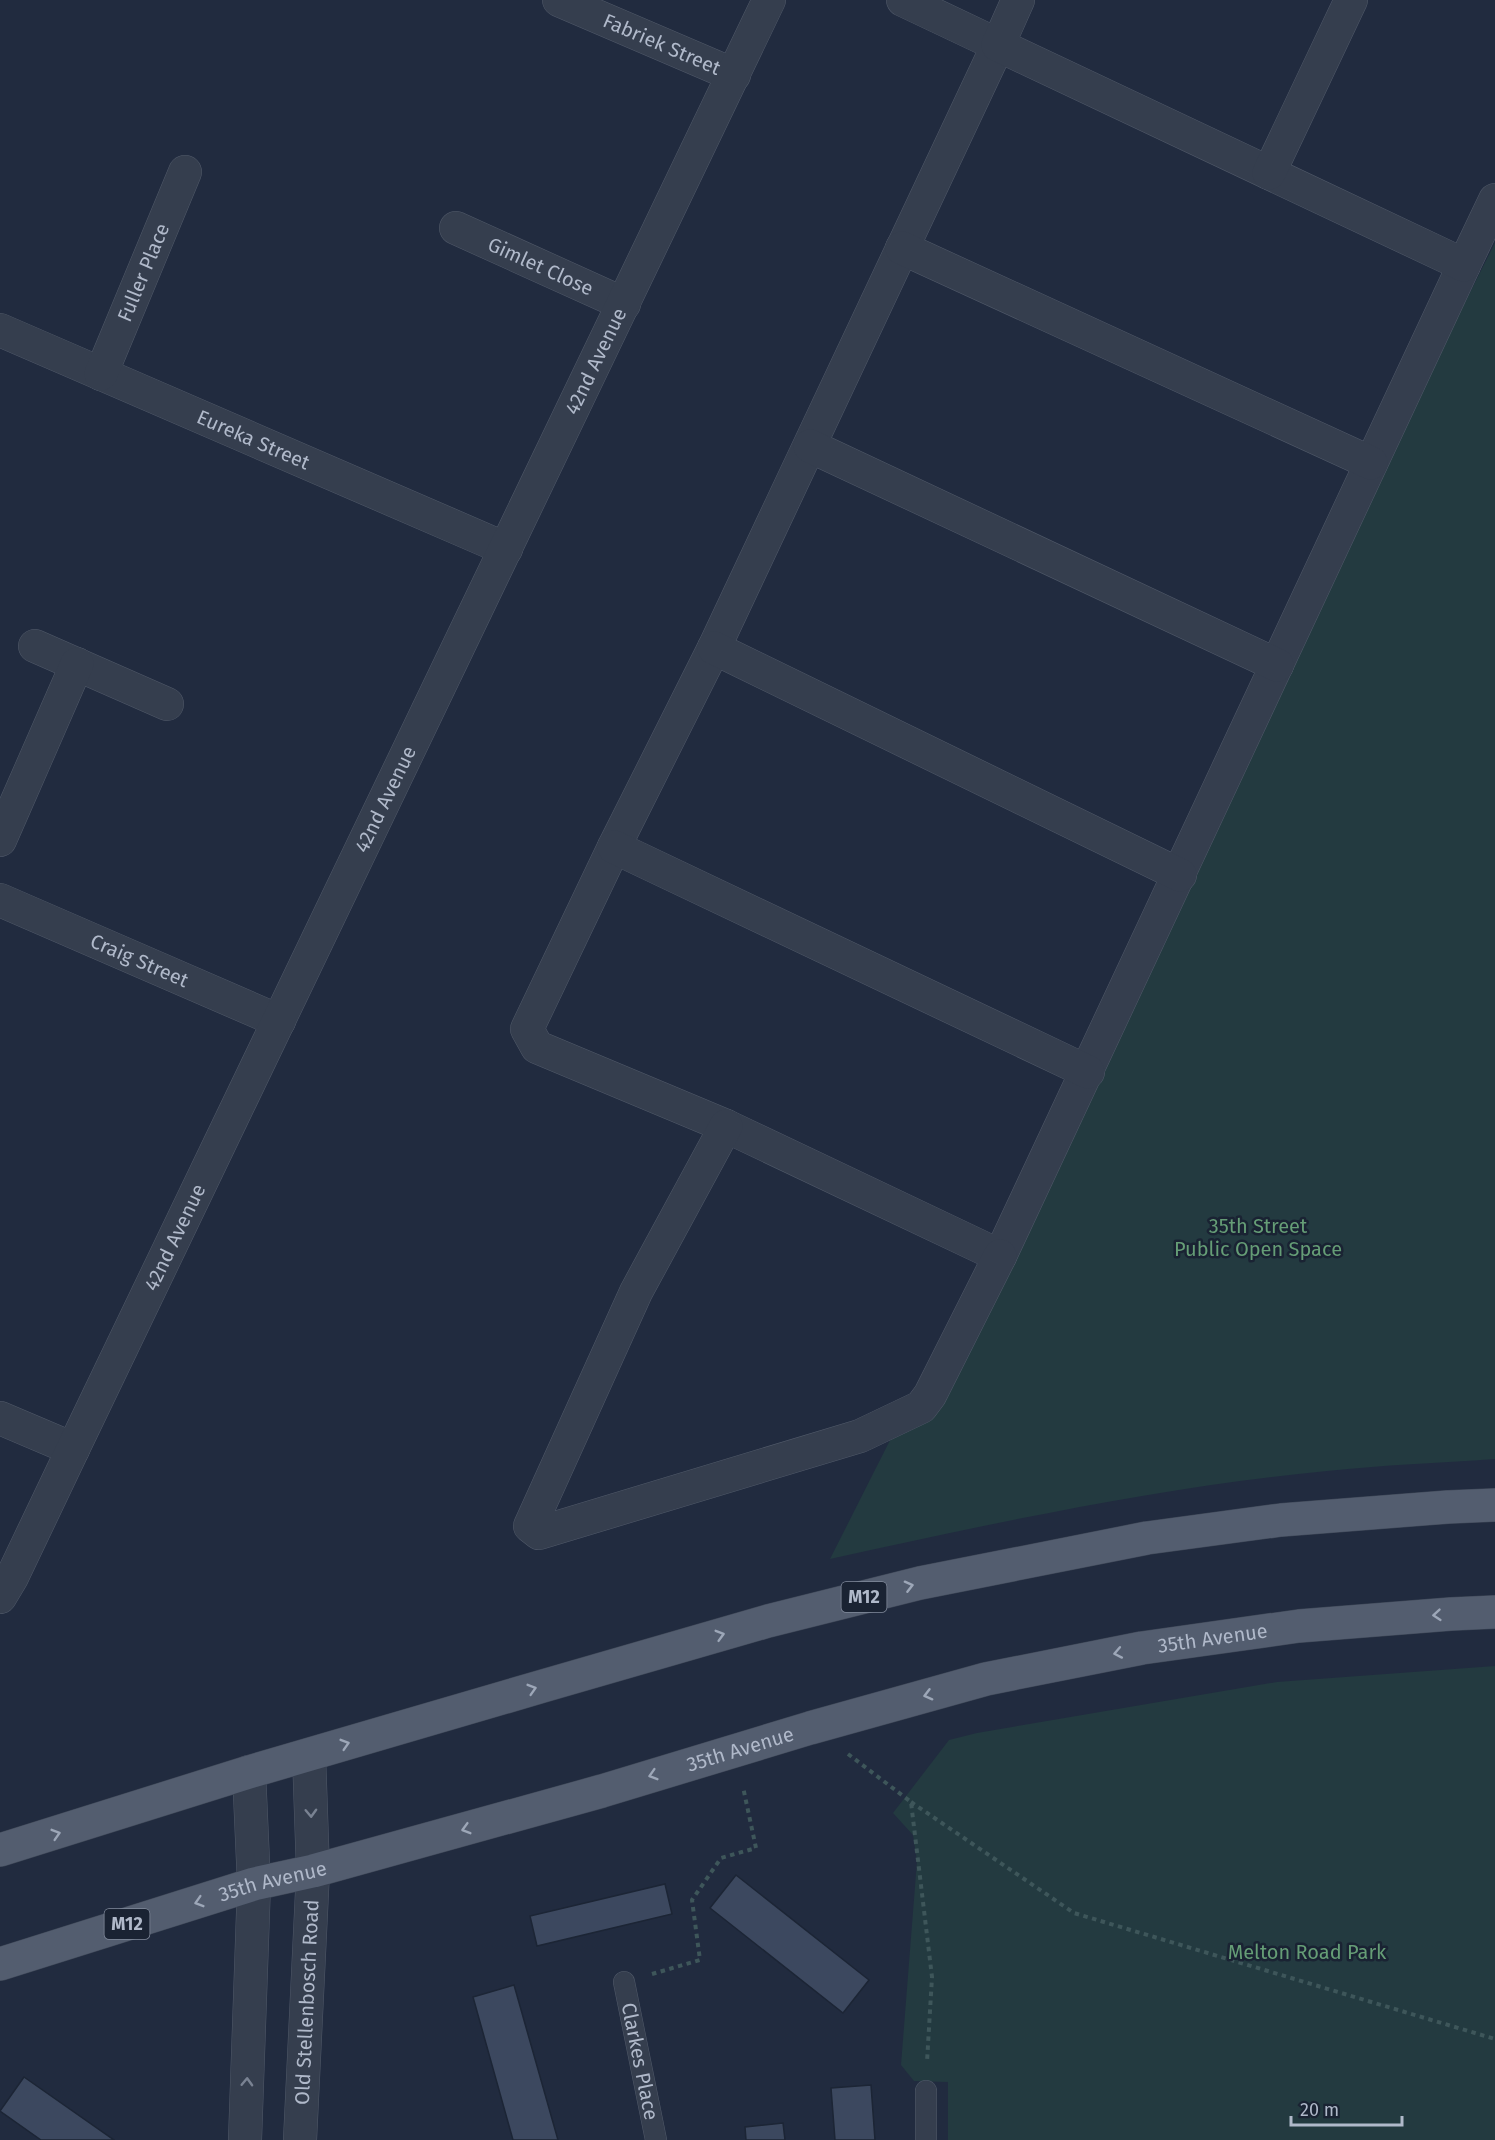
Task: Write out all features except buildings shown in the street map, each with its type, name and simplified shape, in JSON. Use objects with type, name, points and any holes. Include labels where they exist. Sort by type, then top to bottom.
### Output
[{"type":"main road","name":"M12","points":[[0,1850],[249,1772],[768,1621],[920,1583],[1147,1538],[1293,1519],[1495,1505]]},
{"type":"main road","name":"35th Avenue","points":[[0,1964],[254,1884],[312,1871],[602,1791],[810,1728],[986,1679],[1142,1648],[1299,1626],[1495,1612]]},
{"type":"street","name":"Fabriek Street","points":[[559,0],[734,75]]},
{"type":"street","name":"42nd Avenue","points":[[0,1597],[12,1577],[769,0]]},
{"type":"street","points":[[903,0],[1464,265]]},
{"type":"street","points":[[1000,1256],[726,1126],[537,1047],[527,1029],[714,648],[1018,0]]},
{"type":"street","points":[[1269,173],[1351,0]]},
{"type":"street","name":"Fuller Place","points":[[101,374],[186,172]]},
{"type":"street","points":[[726,1126],[636,1292],[530,1526],[539,1533],[860,1436],[921,1407],[930,1395],[1000,1256],[1088,1072],[1495,200]]},
{"type":"street","name":"Gimlet Close","points":[[456,228],[624,304]]},
{"type":"street","points":[[902,248],[1371,463]]},
{"type":"street","name":"Eureka Street","points":[[0,330],[506,549]]},
{"type":"street","points":[[810,446],[1277,665]]},
{"type":"street","points":[[35,646],[167,704]]},
{"type":"street","points":[[714,648],[1180,875]]},
{"type":"street","points":[[0,840],[9,796],[76,664]]},
{"type":"street","points":[[614,848],[1088,1072]]},
{"type":"street","name":"Craig Street","points":[[0,900],[279,1021]]},
{"type":"street","points":[[0,1418],[73,1449]]},
{"type":"street","name":"Old Stellenbosch Road","points":[[300,2140],[312,1871],[309,1755]]},
{"type":"street","points":[[245,2140],[254,1884],[249,1772]]},
{"type":"lane","name":"Clarkes Place","points":[[624,1982],[656,2140]]},
{"type":"lane","points":[[926,2091],[926,2140]]},
{"type":"path","points":[[848,1754],[911,1802],[1074,1913],[1495,2039]]},
{"type":"path","points":[[624,1982],[700,1960],[692,1900],[721,1858],[756,1848],[742,1787]]},
{"type":"path","points":[[911,1802],[932,1977],[926,2091]]},
{"type":"green space","name":"35th Street Public Open Space","points":[[1495,243],[1495,1459],[1348,1469],[1202,1486],[1077,1507],[830,1559]]},
{"type":"green space","name":"Melton Road Park","points":[[1495,1666],[1495,2140],[948,2140],[948,2082],[914,2081],[901,2065],[917,1861],[913,1835],[893,1813],[949,1740],[977,1733],[1277,1682]]}]
